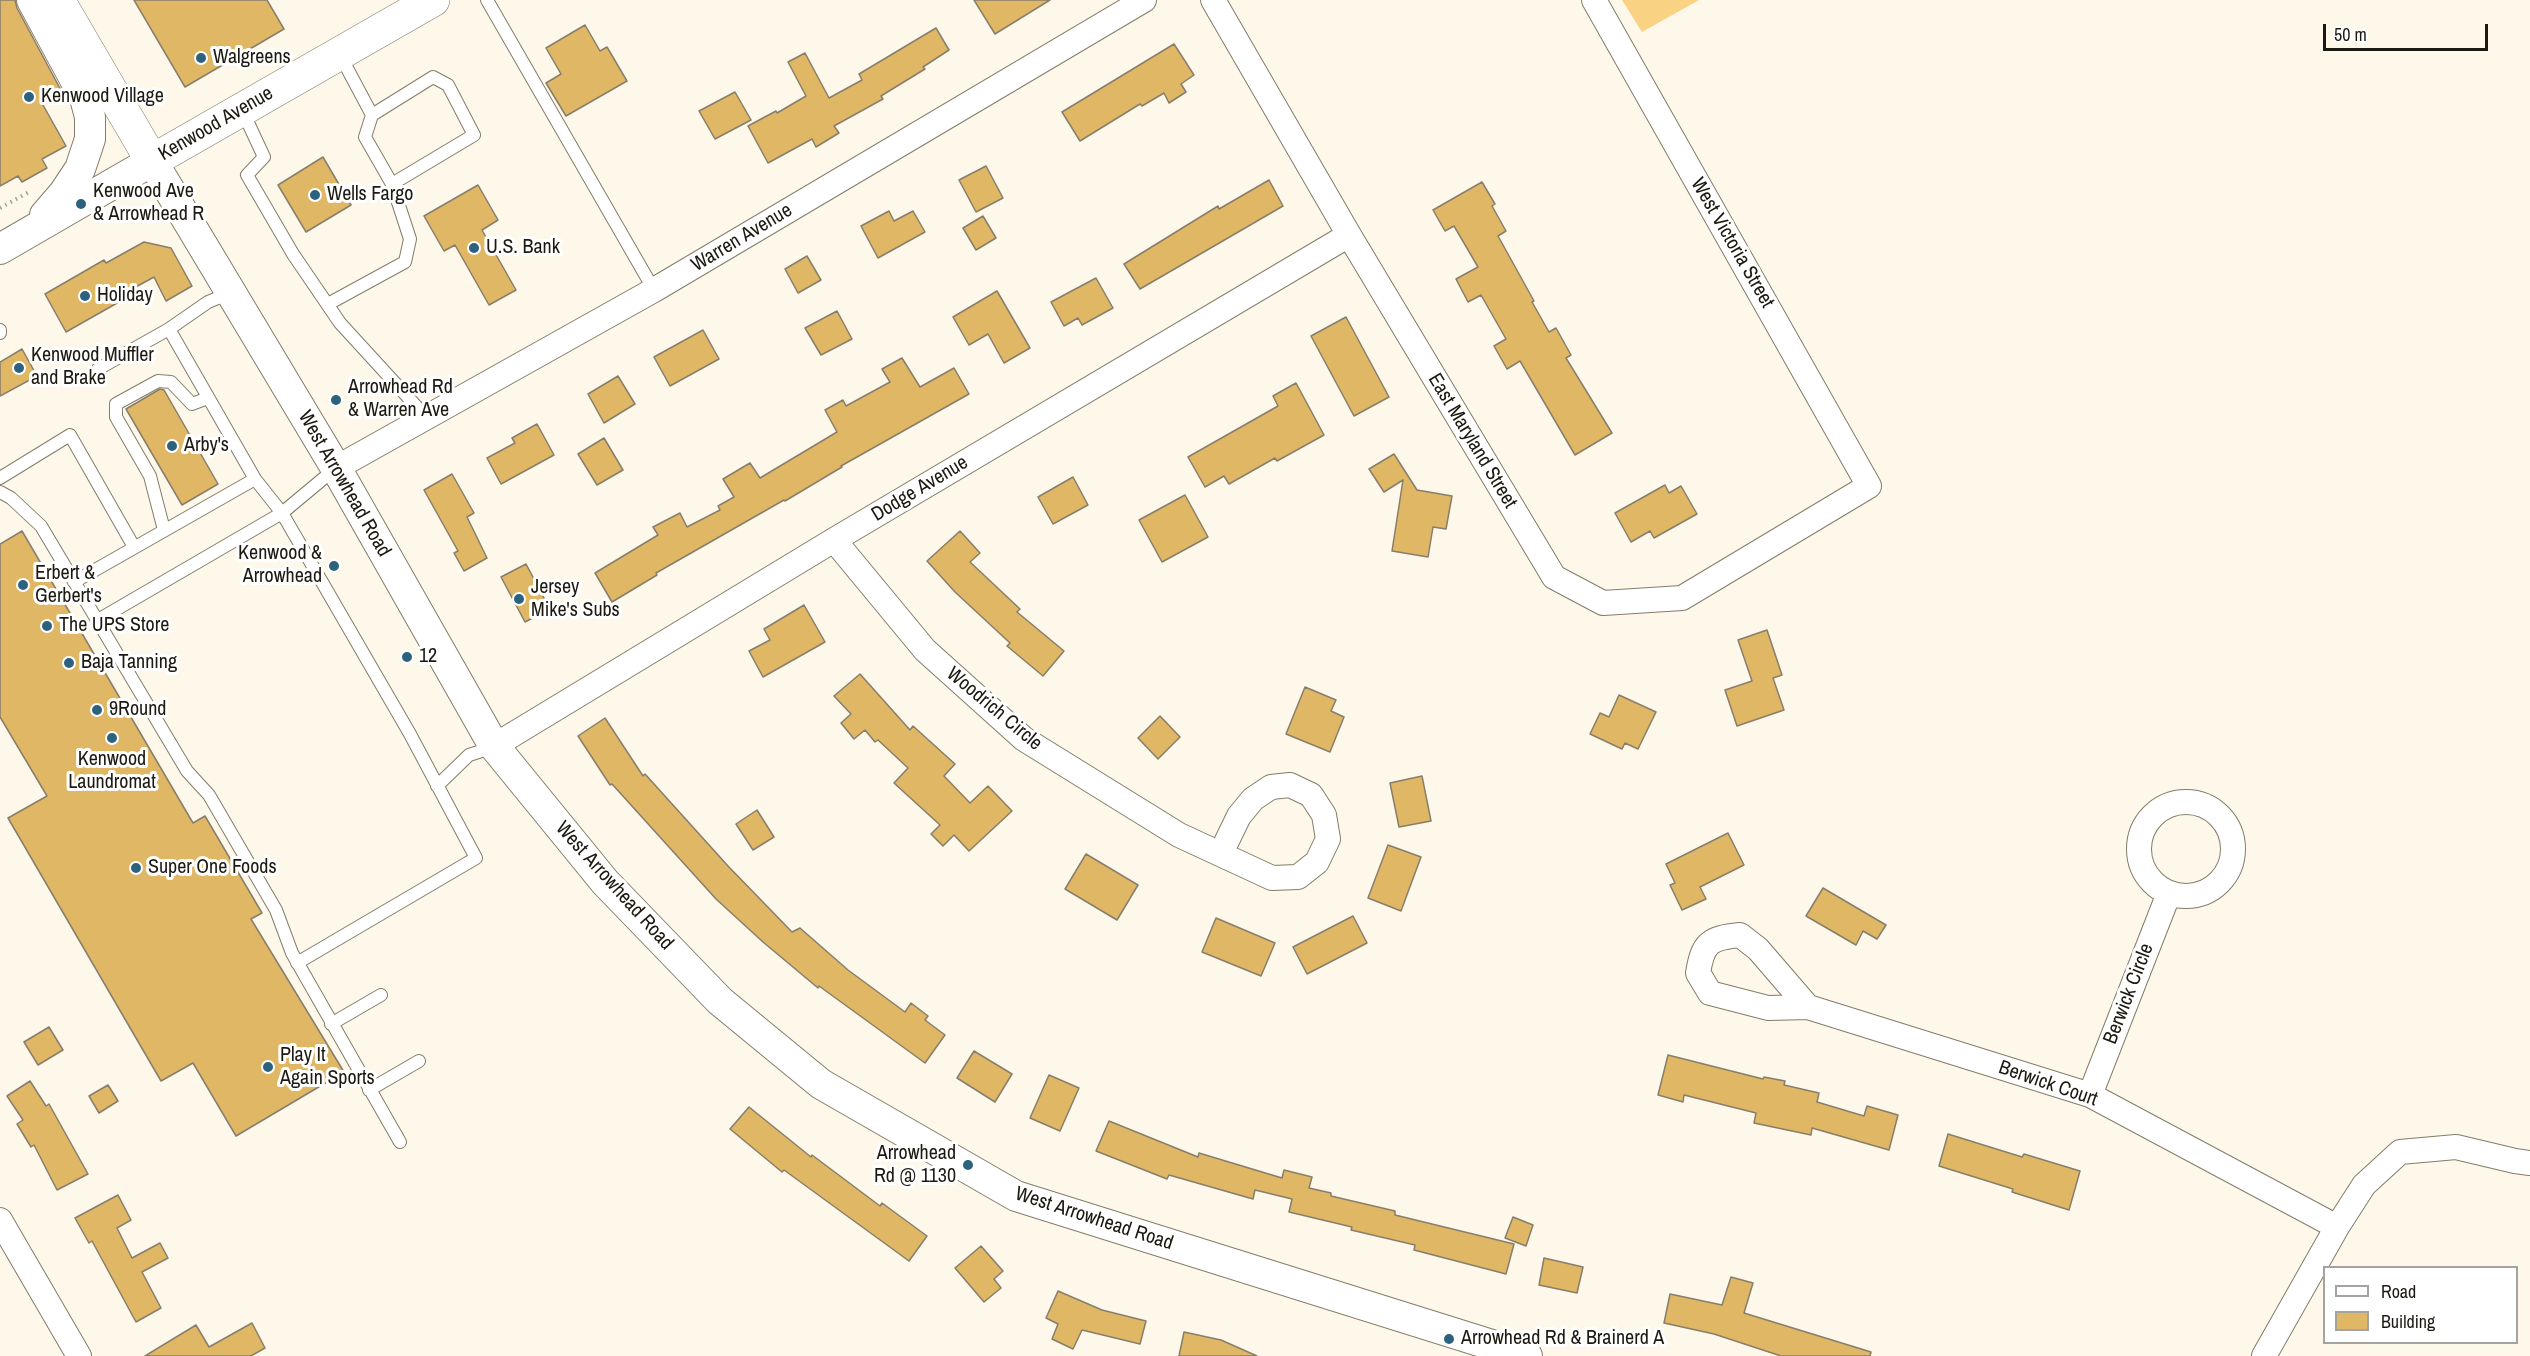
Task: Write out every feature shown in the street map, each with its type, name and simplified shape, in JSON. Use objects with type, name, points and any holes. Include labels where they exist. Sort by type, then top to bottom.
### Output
[{"type":"main road","name":"West Arrowhead Road","points":[[58,0],[152,161]]},
{"type":"main road","name":"Kenwood Avenue","points":[[152,161],[433,0]]},
{"type":"street","points":[[31,231],[64,193],[80,169],[91,128],[90,109],[85,98],[32,0]]},
{"type":"street","name":"Warren Avenue","points":[[336,468],[654,290],[1143,0]]},
{"type":"street","name":"East Maryland Street","points":[[1213,0],[1349,235],[1554,578],[1603,603],[1682,598],[1869,486]]},
{"type":"street","name":"West Victoria Street","points":[[1594,0],[1869,486]]},
{"type":"street","name":"Kenwood Avenue","points":[[0,249],[152,161]]},
{"type":"street","name":"West Arrowhead Road","points":[[152,161],[336,468],[494,746],[622,899],[720,1001],[821,1084],[1016,1196],[1527,1356]]},
{"type":"street","name":"Dodge Avenue","points":[[494,746],[834,540],[1349,235]]},
{"type":"street","name":"Woodrich Circle","points":[[834,540],[925,650],[1024,739],[1179,835],[1272,878],[1298,877],[1317,862],[1328,839],[1324,815],[1311,795],[1290,785],[1271,787],[1253,799],[1239,816],[1221,853]]},
{"type":"street","name":"Berwick Circle","points":[[2090,1095],[2169,893]]},
{"type":"street","name":"Berwick Court","points":[[1808,1007],[2090,1095],[2337,1227]]},
{"type":"street","points":[[2264,1356],[2337,1227],[2364,1185],[2400,1152],[2456,1147],[2515,1161],[2530,1162]]},
{"type":"street","points":[[0,1220],[79,1356]]},
{"type":"lane","points":[[488,0],[654,290]]},
{"type":"lane","points":[[339,54],[372,116]]},
{"type":"lane","points":[[327,304],[405,262],[410,239],[392,184],[365,137],[372,116],[433,77],[448,85],[474,135],[392,184]]},
{"type":"lane","points":[[242,110],[264,157],[247,175],[293,254],[340,322],[427,418]]},
{"type":"lane","points":[[98,369],[169,329],[208,302],[231,293]]},
{"type":"lane","points":[[169,329],[255,479],[282,513],[404,725],[476,858],[297,963]]},
{"type":"lane","points":[[164,530],[150,476],[116,417],[116,404],[158,381],[171,382],[192,404],[208,398]]},
{"type":"lane","points":[[0,478],[70,435],[135,547]]},
{"type":"lane","points":[[98,620],[282,513],[336,468]]},
{"type":"lane","points":[[74,582],[255,479]]},
{"type":"lane","points":[[0,492],[11,498],[41,526],[187,771],[209,795],[276,910],[297,963],[400,1142]]},
{"type":"lane","points":[[437,786],[470,755],[494,746]]},
{"type":"lane","points":[[332,1024],[381,995]]},
{"type":"lane","points":[[369,1090],[419,1061]]},
{"type":"path","points":[[0,208],[35,188]]},
{"type":"shaded area","points":[[1622,0],[1699,0],[1642,32]]},
{"type":"building","name":"Kenwood Village","points":[[0,0],[15,0],[17,8],[63,94],[43,105],[66,146],[42,159],[47,168],[22,182],[18,176],[0,186]]},
{"type":"building","name":"Walgreens","points":[[134,0],[267,0],[284,29],[185,87]]},
{"type":"building","points":[[974,0],[1050,0],[995,34]]},
{"type":"building","points":[[585,25],[600,51],[607,47],[627,81],[566,116],[546,83],[561,74],[546,48]]},
{"type":"building","points":[[936,28],[949,50],[923,67],[925,69],[881,96],[883,99],[834,126],[839,133],[816,147],[812,139],[768,163],[748,126],[806,96],[788,62],[805,53],[829,98],[862,80],[859,74]]},
{"type":"building","points":[[1174,44],[1194,75],[1181,84],[1186,92],[1169,103],[1164,93],[1142,106],[1140,104],[1080,141],[1062,112]]},
{"type":"building","points":[[735,92],[751,120],[715,139],[699,111]]},
{"type":"building","name":"Wells Fargo","points":[[323,157],[351,205],[306,232],[278,185]]},
{"type":"building","points":[[986,166],[1003,198],[976,212],[959,180]]},
{"type":"building","points":[[1269,180],[1283,206],[1140,289],[1124,264],[1218,206],[1219,209]]},
{"type":"building","points":[[1482,182],[1495,204],[1492,206],[1506,231],[1498,236],[1534,301],[1532,302],[1549,332],[1556,328],[1571,355],[1566,358],[1612,433],[1575,455],[1520,361],[1507,369],[1494,346],[1506,339],[1481,295],[1468,302],[1456,279],[1478,267],[1454,226],[1445,231],[1433,210]]},
{"type":"building","name":"U.S. Bank","points":[[478,185],[498,220],[482,230],[516,290],[489,305],[455,245],[444,251],[424,216]]},
{"type":"building","points":[[889,211],[894,221],[913,211],[925,232],[878,258],[861,226]]},
{"type":"building","points":[[983,216],[996,238],[976,250],[963,228]]},
{"type":"building","points":[[144,242],[171,248],[192,286],[166,301],[154,277],[123,294],[126,298],[66,332],[45,294],[104,260],[106,263]]},
{"type":"building","points":[[807,256],[821,280],[798,293],[785,269]]},
{"type":"building","points":[[1096,278],[1113,308],[1082,325],[1078,318],[1064,326],[1051,302]]},
{"type":"building","points":[[997,291],[1030,348],[1004,363],[988,334],[969,345],[953,317]]},
{"type":"building","points":[[837,311],[852,339],[821,355],[805,328]]},
{"type":"building","points":[[1346,317],[1389,397],[1354,416],[1311,336]]},
{"type":"building","points":[[703,330],[719,359],[670,386],[654,357]]},
{"type":"building","points":[[22,349],[37,376],[0,396],[0,362]]},
{"type":"building","points":[[902,358],[920,387],[954,368],[969,394],[656,573],[657,575],[612,602],[595,573],[658,535],[653,527],[680,513],[687,527],[720,510],[718,506],[734,497],[723,479],[750,463],[760,478],[837,432],[825,410],[843,400],[846,406],[890,382],[882,369]]},
{"type":"building","points":[[618,376],[635,404],[604,423],[588,394]]},
{"type":"building","points":[[1296,383],[1324,435],[1277,461],[1275,458],[1229,484],[1224,476],[1205,487],[1188,457],[1278,406],[1273,396]]},
{"type":"building","name":"Arby's","points":[[160,389],[164,390],[218,484],[182,505],[126,409]]},
{"type":"building","points":[[537,424],[554,455],[501,484],[487,458],[515,443],[512,438]]},
{"type":"building","points":[[604,438],[623,470],[597,485],[578,454]]},
{"type":"building","points":[[1394,454],[1417,490],[1452,496],[1446,529],[1433,527],[1428,557],[1392,551],[1403,480],[1384,492],[1369,469]]},
{"type":"building","points":[[452,474],[474,513],[467,517],[487,558],[464,571],[454,553],[458,551],[424,490]]},
{"type":"building","points":[[1073,477],[1088,505],[1053,524],[1038,497]]},
{"type":"building","points":[[1665,485],[1669,493],[1681,486],[1697,514],[1654,538],[1650,531],[1631,542],[1615,513]]},
{"type":"building","points":[[1185,495],[1208,537],[1162,562],[1139,520]]},
{"type":"building","name":"Super One Foods","points":[[22,531],[193,823],[205,816],[262,913],[251,919],[344,1072],[236,1136],[193,1063],[161,1081],[8,818],[47,796],[0,717],[0,544]]},
{"type":"building","points":[[960,531],[980,553],[970,562],[1020,609],[1017,612],[1064,651],[1043,676],[1007,646],[1010,643],[955,592],[927,561]]},
{"type":"building","points":[[526,564],[550,609],[525,622],[501,577]]},
{"type":"building","points":[[804,605],[825,642],[763,677],[749,651],[770,640],[764,629]]},
{"type":"building","points":[[1767,630],[1782,675],[1773,678],[1784,710],[1737,726],[1725,690],[1752,681],[1738,640]]},
{"type":"building","points":[[860,674],[910,730],[913,726],[955,764],[944,776],[970,803],[988,786],[1012,811],[969,851],[954,835],[943,846],[931,834],[940,825],[894,783],[908,768],[878,740],[875,742],[865,730],[854,739],[841,723],[851,714],[834,696]]},
{"type":"building","points":[[1305,687],[1336,700],[1331,711],[1344,717],[1330,752],[1286,734]]},
{"type":"building","points":[[1619,695],[1656,712],[1638,749],[1625,743],[1622,749],[1590,734],[1600,713],[1609,717]]},
{"type":"building","points":[[1160,716],[1180,737],[1158,759],[1138,738]]},
{"type":"building","points":[[605,718],[643,776],[645,774],[728,866],[792,932],[800,928],[848,970],[905,1012],[911,1003],[928,1016],[925,1020],[945,1035],[925,1063],[819,986],[818,988],[763,942],[716,899],[612,784],[610,785],[578,736]]},
{"type":"building","points":[[1422,776],[1431,821],[1399,827],[1390,783]]},
{"type":"building","points":[[757,810],[774,837],[753,850],[736,824]]},
{"type":"building","points":[[1728,833],[1744,865],[1700,887],[1706,899],[1682,910],[1670,885],[1675,883],[1666,864]]},
{"type":"building","points":[[1388,845],[1421,857],[1401,911],[1368,898]]},
{"type":"building","points":[[1086,854],[1138,885],[1117,920],[1065,889]]},
{"type":"building","points":[[1823,888],[1886,925],[1877,939],[1863,931],[1856,945],[1806,916]]},
{"type":"building","points":[[1353,916],[1367,943],[1307,974],[1293,947]]},
{"type":"building","points":[[1216,918],[1275,943],[1261,976],[1202,952]]},
{"type":"building","points":[[49,1027],[63,1050],[38,1065],[24,1042]]},
{"type":"building","points":[[974,1051],[1012,1074],[995,1102],[957,1078]]},
{"type":"building","points":[[1668,1055],[1763,1079],[1764,1077],[1785,1081],[1784,1085],[1819,1093],[1817,1102],[1864,1116],[1867,1106],[1898,1115],[1889,1150],[1812,1128],[1811,1135],[1754,1123],[1756,1113],[1684,1095],[1683,1102],[1658,1095]]},
{"type":"building","points":[[1049,1075],[1079,1088],[1060,1131],[1030,1118]]},
{"type":"building","points":[[30,1081],[46,1106],[49,1104],[88,1174],[57,1190],[34,1145],[31,1147],[17,1124],[23,1120],[7,1096]]},
{"type":"building","points":[[108,1085],[118,1101],[99,1113],[89,1096]]},
{"type":"building","points":[[749,1107],[811,1157],[812,1155],[880,1206],[882,1203],[927,1236],[909,1261],[784,1170],[782,1172],[730,1129]]},
{"type":"building","points":[[1109,1121],[1198,1157],[1199,1153],[1282,1178],[1284,1170],[1312,1177],[1309,1188],[1331,1193],[1331,1196],[1395,1211],[1395,1215],[1514,1244],[1506,1274],[1414,1250],[1415,1245],[1351,1230],[1352,1227],[1289,1212],[1292,1199],[1255,1190],[1253,1199],[1169,1175],[1167,1179],[1096,1151]]},
{"type":"building","points":[[1948,1134],[2022,1157],[2024,1154],[2080,1171],[2069,1210],[2012,1192],[2013,1189],[1939,1166]]},
{"type":"building","points":[[118,1195],[131,1220],[117,1228],[132,1258],[160,1243],[168,1258],[142,1272],[161,1308],[136,1322],[92,1241],[89,1243],[75,1218]]},
{"type":"building","points":[[1513,1217],[1533,1225],[1526,1246],[1505,1238]]},
{"type":"building","points":[[981,1246],[1003,1271],[994,1279],[1001,1288],[984,1302],[955,1268]]},
{"type":"building","points":[[1544,1258],[1583,1267],[1577,1293],[1539,1285]]},
{"type":"building","points":[[1731,1277],[1753,1283],[1744,1313],[1871,1352],[1870,1356],[1781,1356],[1714,1334],[1664,1323],[1670,1294],[1722,1305]]},
{"type":"building","points":[[1058,1291],[1102,1310],[1146,1321],[1140,1344],[1082,1330],[1073,1349],[1052,1339],[1058,1324],[1046,1318]]},
{"type":"building","points":[[252,1323],[265,1348],[251,1356],[145,1356],[196,1325],[209,1347]]},
{"type":"building","points":[[1184,1332],[1221,1340],[1257,1356],[1179,1356]]},
{"type":"place","name":"Walgreens","points":[[201,58]]},
{"type":"place","name":"Kenwood Village","points":[[29,97]]},
{"type":"place","name":"Wells Fargo","points":[[315,195]]},
{"type":"place","name":"Kenwood Ave & Arrowhead R","points":[[81,204]]},
{"type":"place","name":"U.S. Bank","points":[[474,248]]},
{"type":"place","name":"Holiday","points":[[85,296]]},
{"type":"place","name":"Kenwood Muffler and Brake","points":[[19,368]]},
{"type":"place","name":"Arrowhead Rd & Warren Ave","points":[[336,400]]},
{"type":"place","name":"Arby's","points":[[172,446]]},
{"type":"place","name":"Kenwood & Arrowhead","points":[[334,566]]},
{"type":"place","name":"Erbert & Gerbert's","points":[[23,585]]},
{"type":"place","name":"Jersey Mike's Subs","points":[[519,599]]},
{"type":"place","name":"The UPS Store","points":[[47,626]]},
{"type":"place","name":"12","points":[[407,657]]},
{"type":"place","name":"Baja Tanning","points":[[69,663]]},
{"type":"place","name":"9Round","points":[[97,710]]},
{"type":"place","name":"Kenwood Laundromat","points":[[112,738]]},
{"type":"place","name":"Super One Foods","points":[[136,868]]},
{"type":"place","name":"Play It Again Sports","points":[[268,1067]]},
{"type":"place","name":"Arrowhead Rd @ 1130","points":[[968,1165]]},
{"type":"place","name":"Arrowhead Rd & Brainerd A","points":[[1449,1339]]}]
